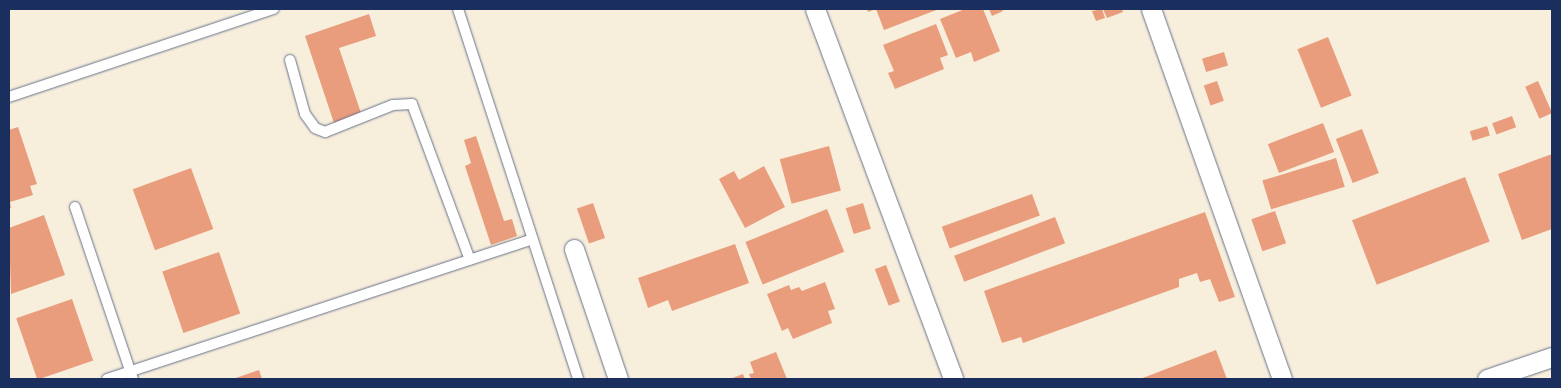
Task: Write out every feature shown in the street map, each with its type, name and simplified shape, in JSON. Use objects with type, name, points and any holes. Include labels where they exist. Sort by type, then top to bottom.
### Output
[{"type":"street","points":[[815,9],[953,379]]},
{"type":"street","points":[[1152,9],[1282,379]]},
{"type":"street","points":[[574,249],[618,379]]},
{"type":"street","points":[[1487,379],[1552,357]]},
{"type":"lane","points":[[9,97],[274,9]]},
{"type":"lane","points":[[458,9],[578,379]]},
{"type":"lane","points":[[290,60],[305,114],[315,128],[325,132],[393,105],[412,104],[470,260]]},
{"type":"lane","points":[[75,207],[132,375]]},
{"type":"lane","points":[[107,379],[132,375],[532,239]]},
{"type":"building","points":[[876,9],[939,9],[884,30]]},
{"type":"building","points":[[965,9],[983,9],[1000,51],[974,62],[971,52],[956,58],[940,19]]},
{"type":"building","points":[[989,9],[1002,9],[1003,11],[992,16]]},
{"type":"building","points":[[1102,9],[1105,18],[1096,21],[1092,11]]},
{"type":"building","points":[[1103,9],[1122,9],[1123,12],[1107,18]]},
{"type":"building","points":[[369,14],[376,36],[339,48],[361,113],[334,123],[305,36]]},
{"type":"building","points":[[936,24],[948,55],[940,58],[944,69],[895,89],[888,73],[894,71],[883,45]]},
{"type":"building","points":[[1328,37],[1352,95],[1321,108],[1297,49]]},
{"type":"building","points":[[1224,52],[1228,65],[1206,72],[1202,59]]},
{"type":"building","points":[[1217,81],[1224,101],[1211,105],[1204,86]]},
{"type":"building","points":[[1538,81],[1552,112],[1539,119],[1525,87]]},
{"type":"building","points":[[1512,116],[1516,127],[1496,134],[1492,123]]},
{"type":"building","points":[[1323,123],[1334,152],[1279,173],[1268,144]]},
{"type":"building","points":[[1487,126],[1490,136],[1473,141],[1470,131]]},
{"type":"building","points":[[18,127],[37,184],[30,186],[33,195],[10,202],[11,208],[9,209],[9,130]]},
{"type":"building","points":[[1362,129],[1379,173],[1353,183],[1336,139]]},
{"type":"building","points":[[476,136],[504,221],[512,219],[517,236],[491,245],[465,166],[471,163],[464,140]]},
{"type":"building","points":[[829,146],[841,190],[792,204],[780,159]]},
{"type":"building","points":[[1552,154],[1552,229],[1522,240],[1498,174]]},
{"type":"building","points":[[1336,158],[1345,187],[1271,209],[1262,181]]},
{"type":"building","points":[[764,166],[785,207],[745,228],[719,179],[734,171],[739,180]]},
{"type":"building","points":[[191,168],[213,229],[155,250],[133,189]]},
{"type":"building","points":[[1465,177],[1490,241],[1377,285],[1352,220]]},
{"type":"building","points":[[1032,194],[1040,216],[950,248],[942,227]]},
{"type":"building","points":[[593,203],[605,238],[589,244],[577,209]]},
{"type":"building","points":[[863,203],[871,229],[854,234],[846,208]]},
{"type":"building","points":[[827,209],[844,252],[763,285],[745,242]]},
{"type":"building","points":[[1275,211],[1286,243],[1262,251],[1251,219]]},
{"type":"building","points":[[1205,212],[1235,297],[1219,302],[1210,279],[1200,282],[1197,273],[1179,279],[1179,287],[1023,343],[1021,337],[1002,343],[984,291]]},
{"type":"building","points":[[44,215],[65,275],[11,294],[9,228]]},
{"type":"building","points":[[1055,217],[1065,243],[964,282],[954,256]]},
{"type":"building","points":[[735,244],[749,283],[672,311],[668,300],[648,308],[638,278]]},
{"type":"building","points":[[219,252],[240,313],[183,333],[162,272]]},
{"type":"building","points":[[886,265],[900,301],[889,306],[875,269]]},
{"type":"building","points":[[825,282],[835,309],[828,311],[832,323],[793,339],[788,328],[782,331],[767,294],[789,285],[791,290],[799,287],[802,291]]},
{"type":"building","points":[[72,299],[93,360],[37,379],[16,318]]},
{"type":"building","points":[[1216,350],[1227,379],[1140,379]]},
{"type":"building","points":[[776,352],[787,379],[751,379],[749,374],[754,373],[750,362]]},
{"type":"building","points":[[259,370],[262,379],[233,379]]},
{"type":"building","points":[[743,374],[745,379],[730,379]]}]
